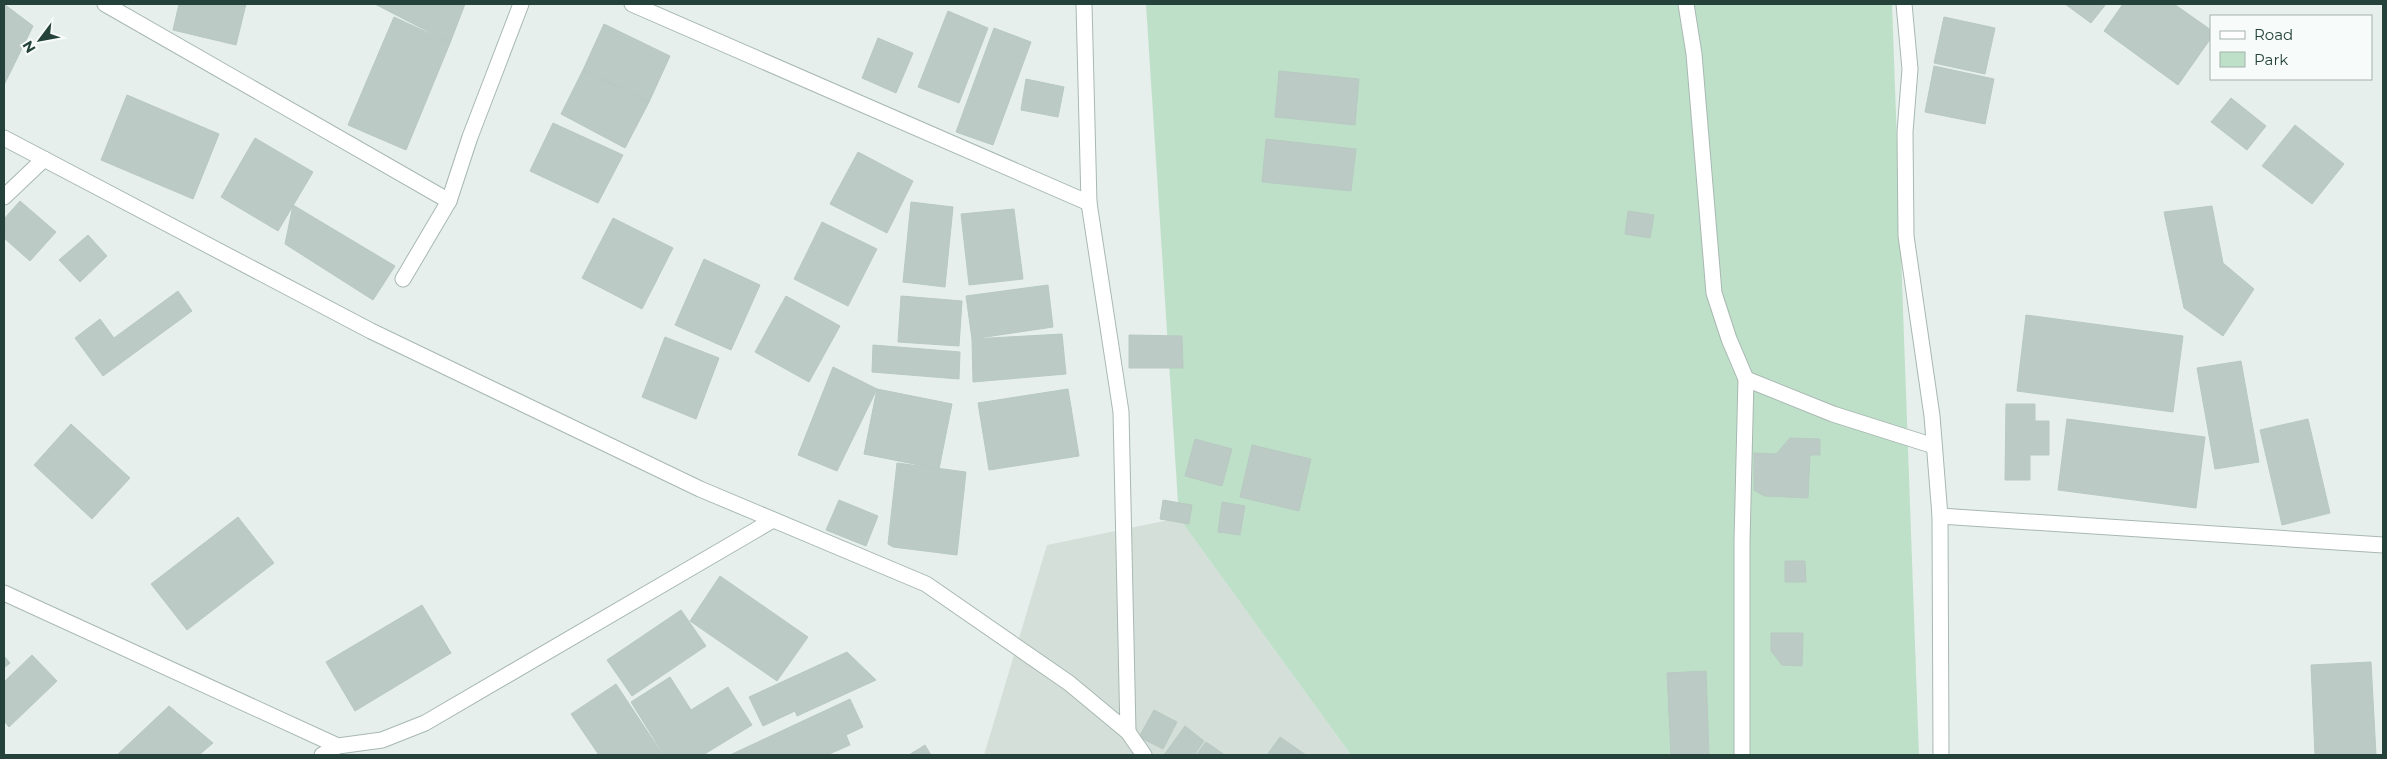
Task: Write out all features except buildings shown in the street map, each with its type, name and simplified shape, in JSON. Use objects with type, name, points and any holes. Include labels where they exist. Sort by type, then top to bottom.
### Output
[{"type":"street","points":[[105,4],[449,201]]},
{"type":"street","points":[[402,279],[449,201],[470,137],[521,4]]},
{"type":"street","points":[[632,4],[1089,203]]},
{"type":"street","points":[[1084,4],[1089,203],[1121,412],[1128,732]]},
{"type":"street","points":[[1686,4],[1694,54],[1714,293],[1728,339],[1746,379],[1742,541],[1742,755]]},
{"type":"street","points":[[1904,4],[1910,68],[1905,132],[1906,236],[1934,446],[1940,516],[1942,755]]},
{"type":"street","points":[[4,138],[371,331],[700,489],[926,584],[1069,683],[1128,732],[1144,755]]},
{"type":"street","points":[[4,197],[44,159]]},
{"type":"street","points":[[1746,379],[1834,414],[1934,446]]},
{"type":"street","points":[[1940,516],[2383,546]]},
{"type":"street","points":[[322,755],[338,746],[382,740],[425,723],[773,520]]},
{"type":"street","points":[[4,594],[338,746]]},
{"type":"shaded area","points":[[1179,518],[1351,755],[984,755],[1047,545]]},
{"type":"green space","points":[[1146,4],[1892,4],[1919,755],[1351,755],[1179,518]]}]
